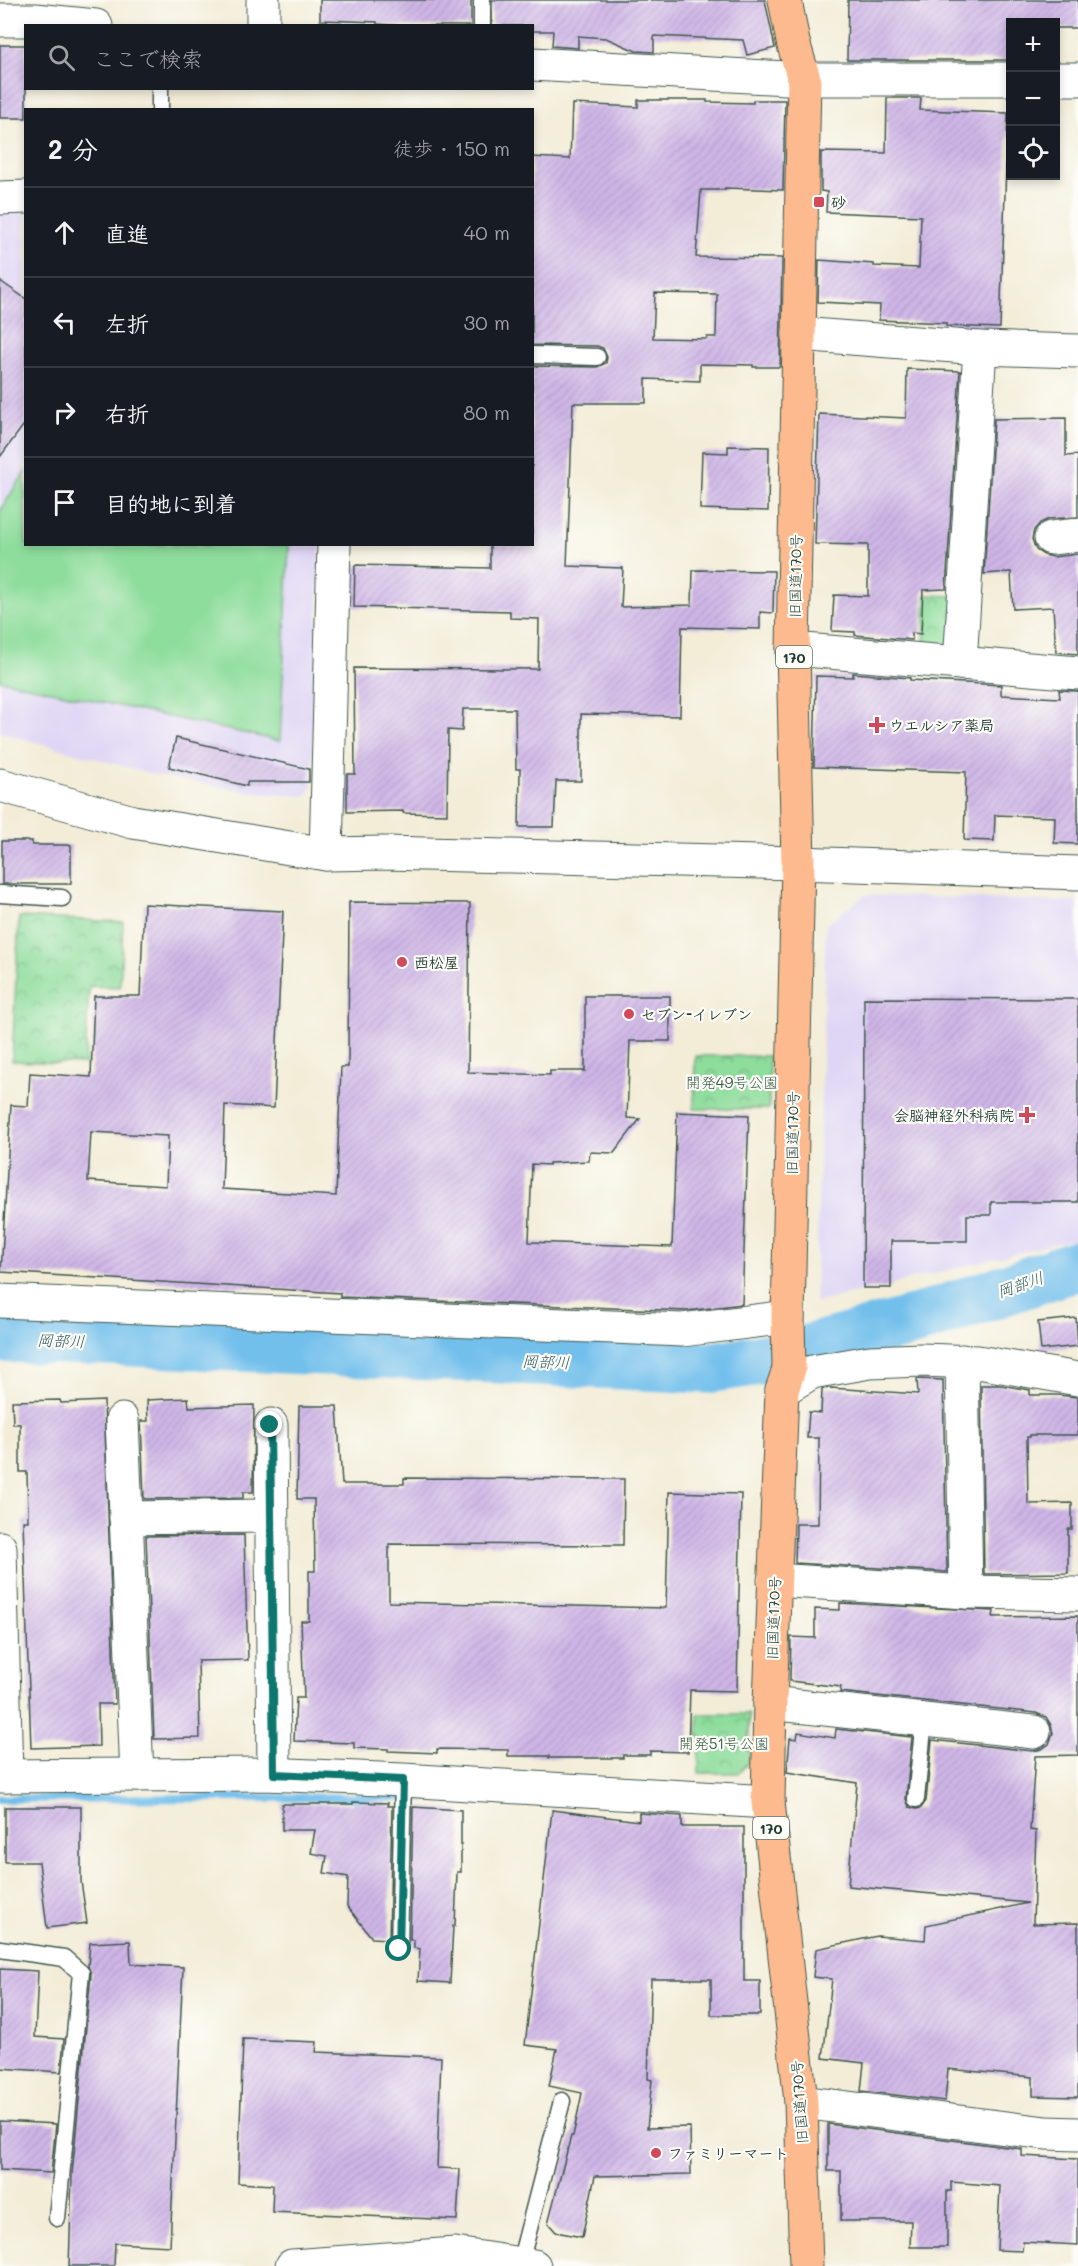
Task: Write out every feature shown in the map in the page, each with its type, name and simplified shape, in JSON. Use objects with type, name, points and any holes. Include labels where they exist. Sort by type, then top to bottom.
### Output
[{"type":"highway","name":"旧国道170号","points":[[785,0],[804,79],[794,649],[798,863],[788,1317],[789,1369],[782,1390],[768,1802],[801,2102],[806,2266]]},
{"type":"street","points":[[263,0],[263,24]]},
{"type":"street","points":[[0,20],[35,10],[88,24]]},
{"type":"street","points":[[534,64],[804,79],[1006,79]]},
{"type":"street","points":[[1060,79],[1078,79]]},
{"type":"street","points":[[0,198],[24,197]]},
{"type":"street","points":[[799,334],[980,348],[1078,351]]},
{"type":"street","points":[[960,663],[980,348]]},
{"type":"street","points":[[326,854],[334,546]]},
{"type":"street","points":[[794,649],[1078,672]]},
{"type":"street","points":[[0,785],[134,822],[326,854],[384,853],[798,863],[1078,873]]},
{"type":"street","points":[[0,1301],[682,1330],[788,1317]]},
{"type":"street","points":[[782,1390],[812,1372],[870,1362],[921,1360],[962,1361],[1078,1379]]},
{"type":"street","points":[[962,1361],[966,1592]]},
{"type":"street","points":[[122,1420],[137,1775]]},
{"type":"street","points":[[270,1425],[274,1774]]},
{"type":"street","points":[[126,1518],[271,1516]]},
{"type":"street","points":[[0,1548],[3,1776],[274,1774],[403,1792],[768,1802]]},
{"type":"street","points":[[774,1580],[966,1592],[1078,1594]]},
{"type":"street","points":[[770,1702],[1034,1732]]},
{"type":"street","points":[[801,2102],[1046,2133],[1078,2134]]},
{"type":"street","points":[[292,2266],[455,2254],[527,2264]]},
{"type":"lane","points":[[482,0],[482,24]]},
{"type":"lane","points":[[159,108],[160,90]]},
{"type":"lane","points":[[534,355],[597,357]]},
{"type":"lane","points":[[0,894],[62,898]]},
{"type":"lane","points":[[916,1799],[924,1719]]},
{"type":"lane","points":[[399,1949],[403,1792]]},
{"type":"lane","points":[[0,1949],[64,1958],[81,1973],[57,2218]]},
{"type":"lane","points":[[527,2264],[562,2101]]},
{"type":"shaded area","points":[[24,207],[24,546],[320,546],[312,788],[306,796],[255,793],[155,775],[0,732],[0,208]]},
{"type":"shaded area","points":[[865,895],[1078,902],[1078,1238],[815,1303],[826,925]]},
{"type":"green space","points":[[24,474],[24,546],[289,546],[280,741],[0,680],[0,511]]},
{"type":"green space","points":[[926,595],[955,596],[953,644],[924,650]]},
{"type":"green space","points":[[19,917],[123,922],[120,987],[89,986],[85,1064],[12,1061]]},
{"type":"green space","name":"開発49号公園","points":[[695,1056],[769,1056],[769,1109],[694,1109]]},
{"type":"green space","name":"開発51号公園","points":[[698,1714],[749,1714],[749,1761],[739,1773],[699,1773]]},
{"type":"building","points":[[320,0],[471,0],[471,24],[377,24],[377,22],[320,20]]},
{"type":"building","points":[[492,0],[765,0],[775,48],[747,55],[743,40],[654,36],[654,52],[636,51],[606,38],[578,36],[578,48],[552,46],[553,31],[534,31],[534,24],[492,24]]},
{"type":"building","points":[[848,0],[1078,0],[1078,28],[1060,28],[1060,18],[1006,18],[1006,60],[847,60]]},
{"type":"building","points":[[0,45],[24,45],[26,108],[24,108],[24,118],[0,118]]},
{"type":"building","points":[[887,98],[921,98],[920,110],[1006,113],[1000,328],[879,320],[880,305],[818,302],[819,260],[919,268],[921,216],[826,212],[827,192],[821,191],[821,152],[886,153]]},
{"type":"building","points":[[638,100],[753,103],[753,100],[785,100],[783,190],[725,188],[725,190],[701,190],[696,257],[782,258],[780,367],[700,364],[700,381],[646,379],[646,403],[573,403],[567,566],[623,568],[621,607],[692,605],[693,570],[774,571],[773,613],[760,612],[760,629],[682,627],[680,716],[581,714],[581,781],[556,781],[554,827],[519,827],[520,769],[516,769],[515,709],[463,709],[462,731],[448,730],[447,814],[403,813],[403,811],[347,812],[347,774],[355,774],[354,668],[538,669],[539,619],[510,618],[510,611],[354,607],[355,565],[490,568],[490,546],[534,546],[534,366],[597,367],[606,363],[607,357],[603,348],[597,346],[534,345],[534,157],[570,159],[572,104],[638,107]],"holes":[[[655,293],[717,294],[716,337],[707,337],[707,339],[653,338]]]},
{"type":"building","points":[[0,281],[24,298],[24,425],[0,457]]},
{"type":"building","points":[[907,369],[960,371],[946,589],[923,590],[921,634],[912,633],[912,640],[832,631],[834,595],[868,596],[868,545],[815,544],[819,414],[906,418]]},
{"type":"building","points":[[1066,418],[1066,456],[1078,455],[1078,517],[1049,519],[1040,523],[1034,530],[1032,539],[1036,550],[1044,555],[1053,557],[1078,554],[1078,654],[1056,652],[1053,607],[1013,609],[1011,572],[984,574],[994,419]]},
{"type":"building","points":[[728,446],[769,447],[768,511],[700,509],[702,452],[728,453]]},
{"type":"building","points":[[853,673],[910,678],[910,680],[1001,685],[1001,695],[1060,698],[1059,690],[1078,691],[1078,844],[1054,843],[1055,817],[995,815],[994,841],[964,840],[966,772],[814,767],[816,676],[853,677]]},
{"type":"building","points":[[176,738],[309,769],[309,782],[247,782],[247,786],[169,767]]},
{"type":"building","points":[[2,841],[32,841],[32,845],[71,845],[71,884],[2,884]]},
{"type":"building","points":[[349,902],[470,903],[468,1072],[550,1075],[550,1071],[585,1071],[585,996],[670,996],[670,1041],[630,1041],[627,1118],[640,1119],[614,1153],[590,1152],[589,1161],[549,1163],[549,1165],[532,1164],[529,1242],[672,1247],[677,1112],[749,1115],[742,1304],[687,1311],[340,1297],[340,1293],[1,1272],[11,1105],[28,1106],[30,1073],[91,1077],[94,996],[140,996],[144,904],[283,911],[274,1108],[225,1105],[222,1189],[336,1196],[341,1067],[348,1067]],"holes":[[[91,1132],[168,1136],[166,1186],[88,1181]]]},
{"type":"building","points":[[864,998],[1078,999],[1078,1202],[991,1202],[991,1215],[967,1215],[967,1241],[891,1241],[891,1288],[863,1288]]},
{"type":"building","points":[[1076,1318],[1078,1346],[1041,1350],[1038,1322]]},
{"type":"building","points":[[917,1379],[943,1380],[947,1572],[795,1563],[796,1524],[818,1524],[819,1438],[807,1438],[809,1412],[821,1413],[822,1389],[918,1394]]},
{"type":"building","points":[[981,1385],[1001,1385],[1030,1390],[1030,1395],[1078,1397],[1078,1435],[1030,1435],[1027,1437],[1028,1504],[1072,1503],[1072,1529],[1068,1529],[1068,1573],[984,1574]]},
{"type":"building","points":[[188,1398],[189,1407],[254,1405],[253,1492],[243,1492],[243,1498],[144,1499],[141,1421],[148,1421],[147,1400]]},
{"type":"building","points":[[60,1400],[61,1403],[104,1401],[115,1704],[98,1704],[99,1746],[31,1748],[23,1521],[28,1521],[27,1472],[20,1472],[20,1424],[13,1424],[12,1401]]},
{"type":"building","points":[[299,1406],[337,1406],[342,1484],[404,1484],[404,1478],[624,1479],[623,1545],[389,1544],[389,1602],[666,1608],[669,1492],[741,1494],[737,1691],[690,1690],[688,1752],[650,1751],[650,1755],[623,1755],[623,1758],[549,1758],[549,1756],[508,1756],[508,1750],[437,1749],[437,1753],[388,1751],[388,1749],[354,1748],[354,1743],[294,1741],[296,1698],[304,1698],[301,1621],[309,1621],[309,1571],[315,1571],[314,1499],[297,1499]]},
{"type":"building","points":[[244,1535],[248,1660],[198,1661],[200,1738],[154,1739],[146,1536]]},
{"type":"building","points":[[840,1603],[994,1611],[993,1617],[1078,1616],[1078,1755],[1035,1756],[1030,1830],[1036,1831],[1033,1924],[1078,1923],[1078,2097],[1033,2096],[1033,2077],[948,2069],[945,2101],[861,2091],[864,2063],[823,2058],[832,1979],[813,1977],[816,1949],[877,1936],[925,1940],[926,1925],[1028,1903],[848,1886],[857,1783],[787,1772],[790,1738],[797,1739],[798,1732],[835,1738],[836,1729],[912,1737],[906,1799],[909,1807],[916,1809],[921,1808],[926,1801],[932,1740],[1033,1751],[1049,1744],[1053,1733],[1046,1717],[1036,1713],[840,1692],[841,1687],[790,1681],[791,1637],[815,1638],[815,1609],[840,1610]]},
{"type":"building","points":[[353,1802],[388,1803],[387,1806],[392,1806],[389,1939],[372,1938],[347,1906],[348,1877],[324,1873],[327,1856],[311,1853],[315,1830],[282,1830],[282,1804],[353,1804]]},
{"type":"building","points":[[5,1807],[81,1807],[81,1881],[87,1923],[47,1928],[39,1862],[5,1862]]},
{"type":"building","points":[[413,1807],[461,1810],[461,1872],[457,1872],[450,1983],[418,1981],[420,1949],[414,1948],[414,1940],[410,1940]]},
{"type":"building","points":[[552,1810],[639,1821],[639,1813],[682,1816],[682,1827],[744,1827],[744,1981],[760,1981],[760,2015],[711,2015],[711,1979],[651,1979],[648,2079],[652,2080],[647,2128],[690,2127],[691,2174],[595,2176],[582,2237],[556,2232],[548,2223],[571,2136],[573,2136],[582,2093],[549,2086],[557,2049],[525,2045]]},
{"type":"building","points":[[130,1941],[131,1964],[183,1967],[170,2246],[115,2243],[114,2266],[69,2266],[72,2174],[91,1974],[88,1966],[90,1943]]},
{"type":"building","points":[[0,1969],[38,1971],[35,2037],[64,2039],[61,2072],[0,2068]]},
{"type":"building","points":[[243,2039],[317,2042],[316,2052],[441,2057],[437,2168],[460,2169],[457,2220],[272,2212],[273,2185],[238,2183]]},
{"type":"building","points":[[0,2121],[56,2124],[51,2173],[0,2170]]},
{"type":"building","points":[[828,2124],[1022,2149],[1022,2156],[1078,2159],[1078,2245],[1023,2242],[1022,2251],[997,2250],[1000,2186],[951,2182],[951,2191],[947,2191],[947,2247],[910,2247],[911,2221],[841,2221],[841,2171],[828,2171]]},
{"type":"waterway","name":"岡部川","points":[[0,1337],[110,1340],[706,1368],[781,1357],[916,1320],[1078,1265]]},
{"type":"waterway","points":[[0,1799],[429,1797]]},
{"type":"place","name":"砂","points":[[819,202]]},
{"type":"place","name":"ウエルシア薬局","points":[[877,725]]},
{"type":"place","name":"西松屋","points":[[402,962]]},
{"type":"place","name":"セブン-イレブン","points":[[629,1014]]},
{"type":"place","name":"会脳神経外科病院","points":[[1027,1115]]},
{"type":"place","name":"ファミリーマート","points":[[656,2153]]},
{"type":"route","points":[[270,1425],[274,1774],[403,1780],[399,1949]]}]
